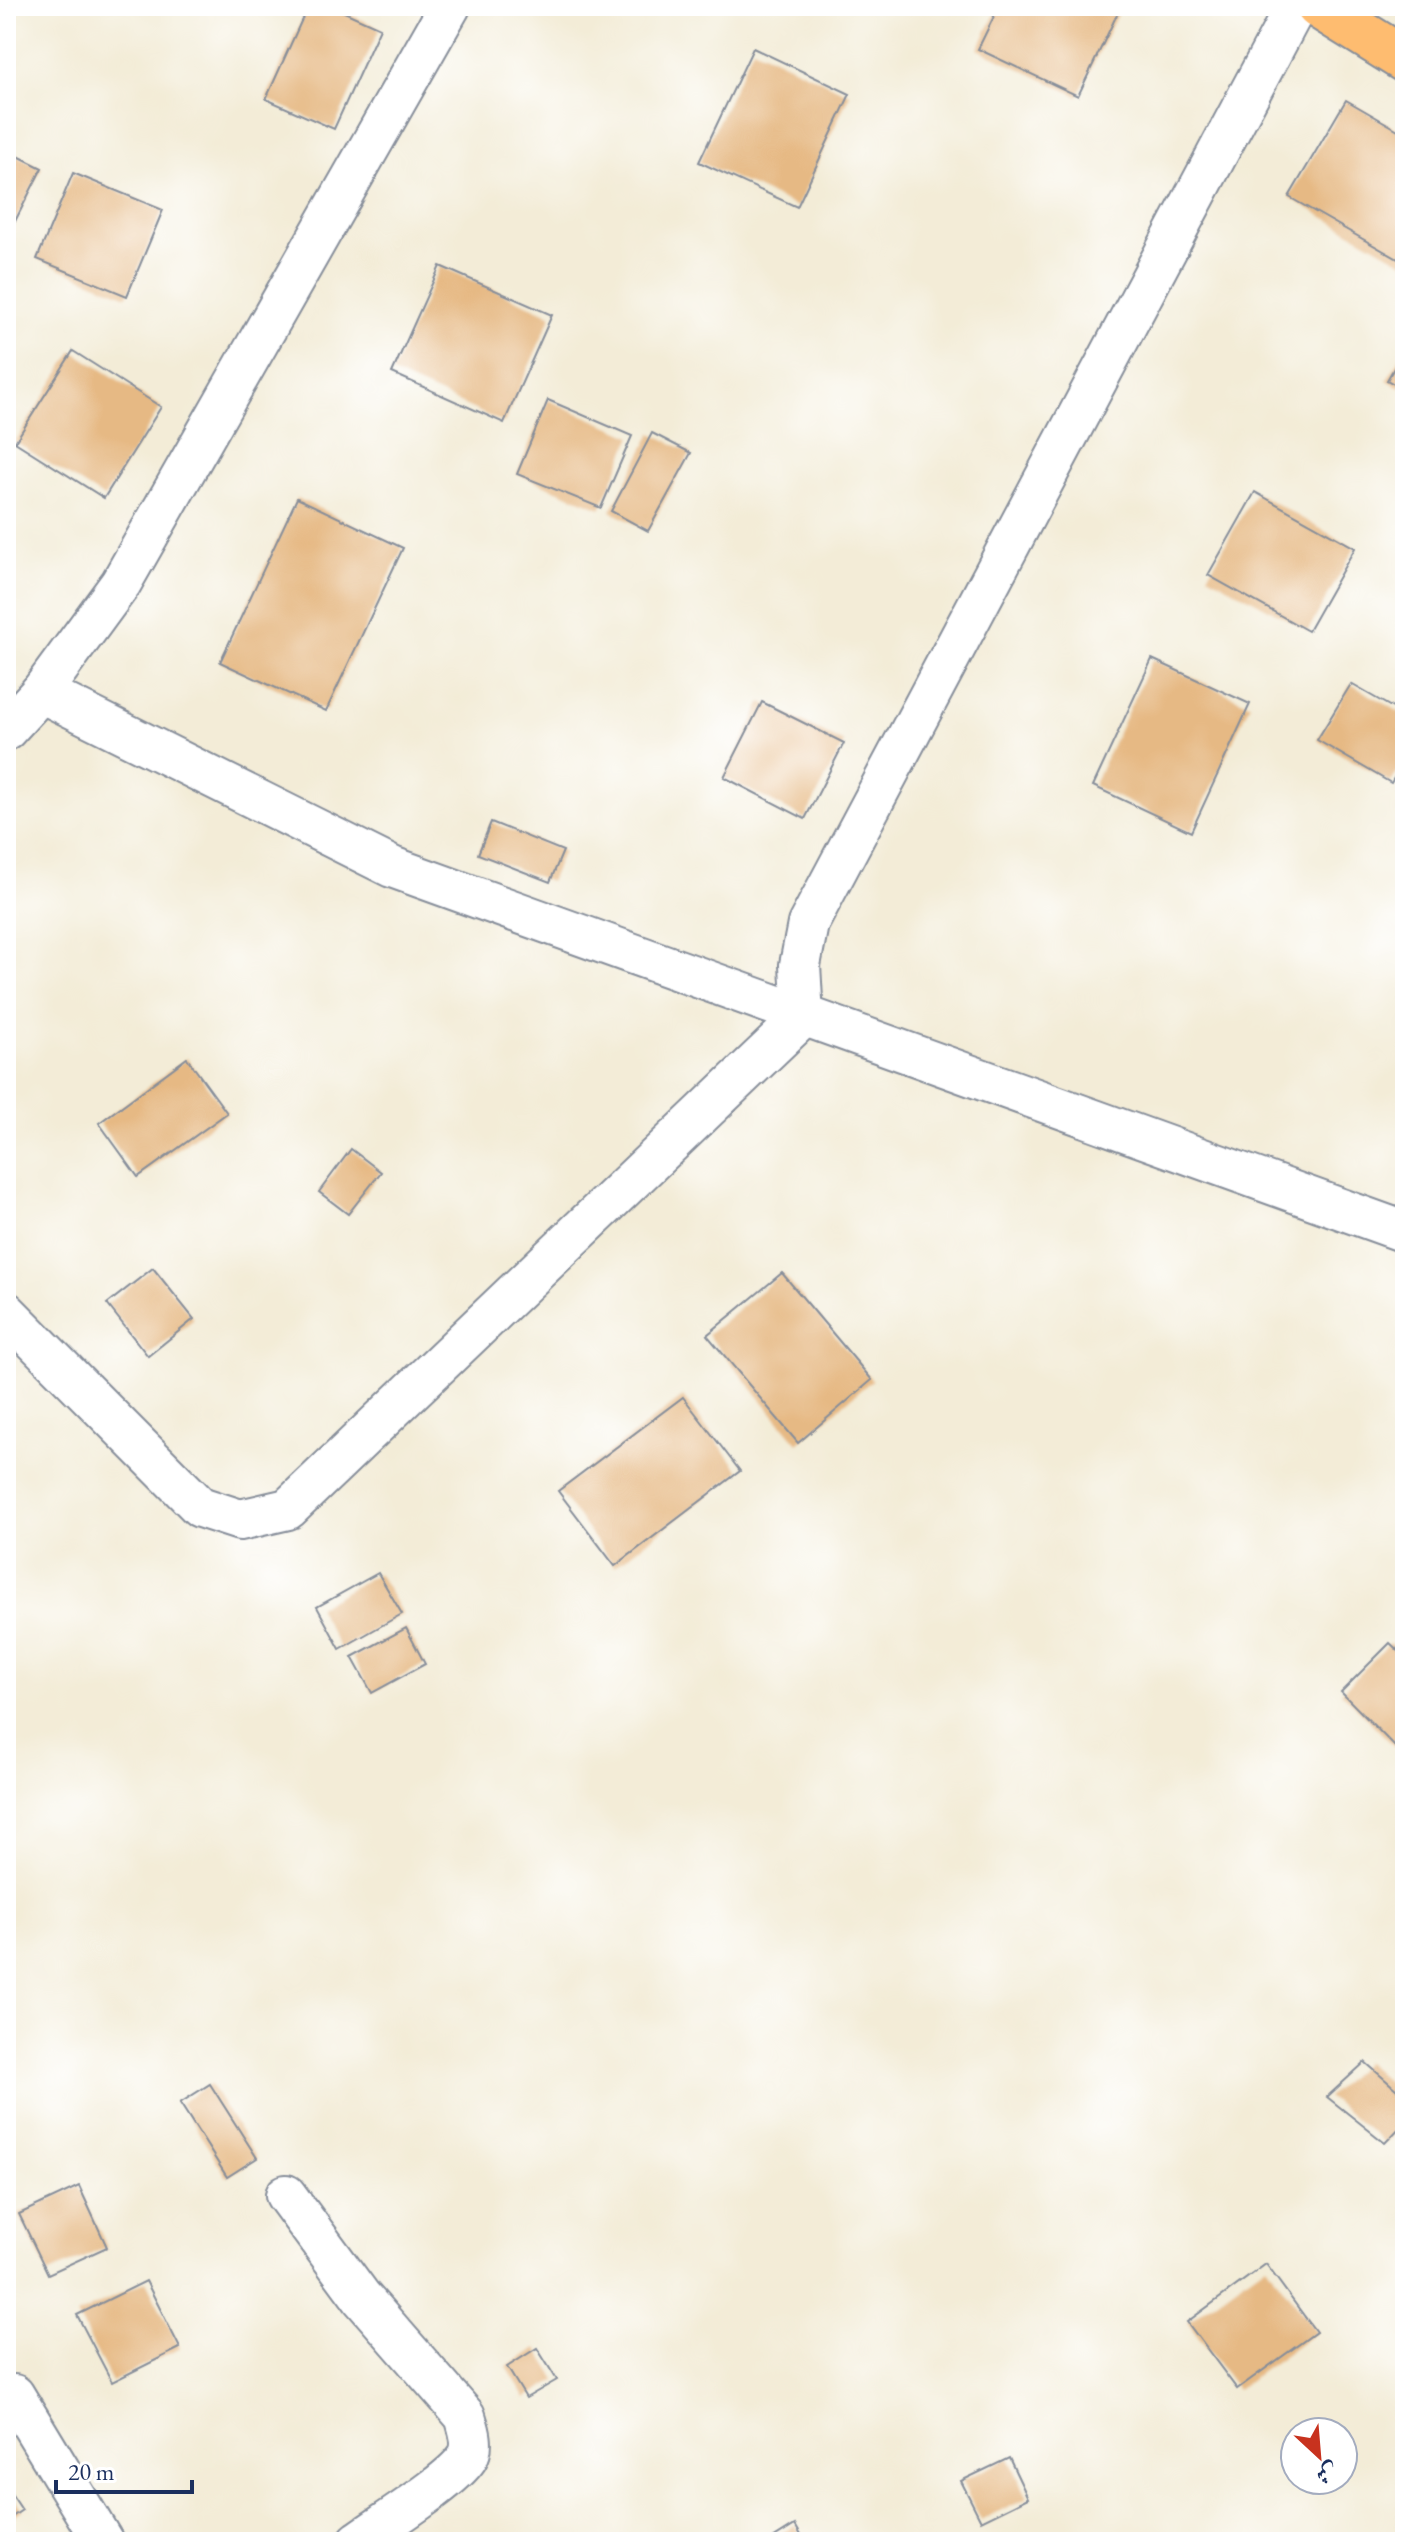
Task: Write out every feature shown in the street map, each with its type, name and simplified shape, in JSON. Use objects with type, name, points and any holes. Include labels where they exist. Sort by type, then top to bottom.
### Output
[{"type":"main road","points":[[1318,6],[1405,60]]},
{"type":"street","points":[[6,730],[41,692],[121,583],[450,6]]},
{"type":"street","points":[[6,1312],[200,1507],[240,1520],[288,1509],[803,1017],[800,965],[808,924],[1296,6]]},
{"type":"street","points":[[41,692],[392,867],[1405,1232]]},
{"type":"street","points":[[286,2195],[362,2298],[465,2416],[471,2437],[468,2457],[441,2482],[358,2542]]},
{"type":"street","points":[[14,2395],[103,2542]]},
{"type":"building","points":[[308,6],[331,6],[380,28],[334,129],[266,99]]},
{"type":"building","points":[[999,6],[1121,6],[1078,96],[978,49]]},
{"type":"building","points":[[753,48],[850,94],[797,207],[699,162]]},
{"type":"building","points":[[1346,100],[1405,134],[1405,263],[1289,197]]},
{"type":"building","points":[[6,150],[42,168],[6,239]]},
{"type":"building","points":[[73,173],[163,210],[127,296],[37,259]]},
{"type":"building","points":[[440,266],[552,315],[504,423],[392,373]]},
{"type":"building","points":[[1405,349],[1405,390],[1387,380]]},
{"type":"building","points":[[73,351],[161,407],[104,498],[15,442]]},
{"type":"building","points":[[548,400],[632,436],[601,508],[517,474]]},
{"type":"building","points":[[652,433],[691,453],[648,531],[611,511]]},
{"type":"building","points":[[1255,492],[1355,548],[1308,631],[1208,575]]},
{"type":"building","points":[[297,498],[403,548],[326,711],[220,662]]},
{"type":"building","points":[[1152,659],[1250,704],[1191,832],[1093,786]]},
{"type":"building","points":[[1351,684],[1405,715],[1405,760],[1391,783],[1317,740]]},
{"type":"building","points":[[762,702],[844,743],[805,819],[724,777]]},
{"type":"building","points":[[491,822],[563,851],[550,882],[478,854]]},
{"type":"building","points":[[187,1058],[227,1113],[138,1177],[99,1123]]},
{"type":"building","points":[[351,1149],[381,1172],[348,1214],[319,1192]]},
{"type":"building","points":[[153,1268],[194,1319],[148,1356],[107,1304]]},
{"type":"building","points":[[782,1273],[872,1380],[798,1443],[707,1335]]},
{"type":"building","points":[[683,1397],[740,1471],[615,1566],[558,1491]]},
{"type":"building","points":[[378,1573],[402,1614],[340,1649],[317,1607]]},
{"type":"building","points":[[406,1628],[425,1664],[372,1693],[352,1657]]},
{"type":"building","points":[[1390,1643],[1405,1657],[1405,1757],[1341,1692]]},
{"type":"building","points":[[1365,2062],[1405,2097],[1405,2122],[1385,2143],[1327,2097]]},
{"type":"building","points":[[210,2084],[257,2158],[227,2177],[180,2103]]},
{"type":"building","points":[[79,2186],[107,2247],[48,2274],[19,2214]]},
{"type":"building","points":[[1266,2264],[1316,2332],[1237,2389],[1187,2322]]},
{"type":"building","points":[[146,2281],[180,2348],[112,2382],[77,2315]]},
{"type":"building","points":[[537,2348],[557,2380],[526,2398],[507,2367]]},
{"type":"building","points":[[1009,2458],[1028,2498],[981,2521],[961,2481]]},
{"type":"building","points":[[6,2486],[22,2510],[6,2521]]},
{"type":"building","points":[[795,2525],[805,2542],[768,2542]]}]
